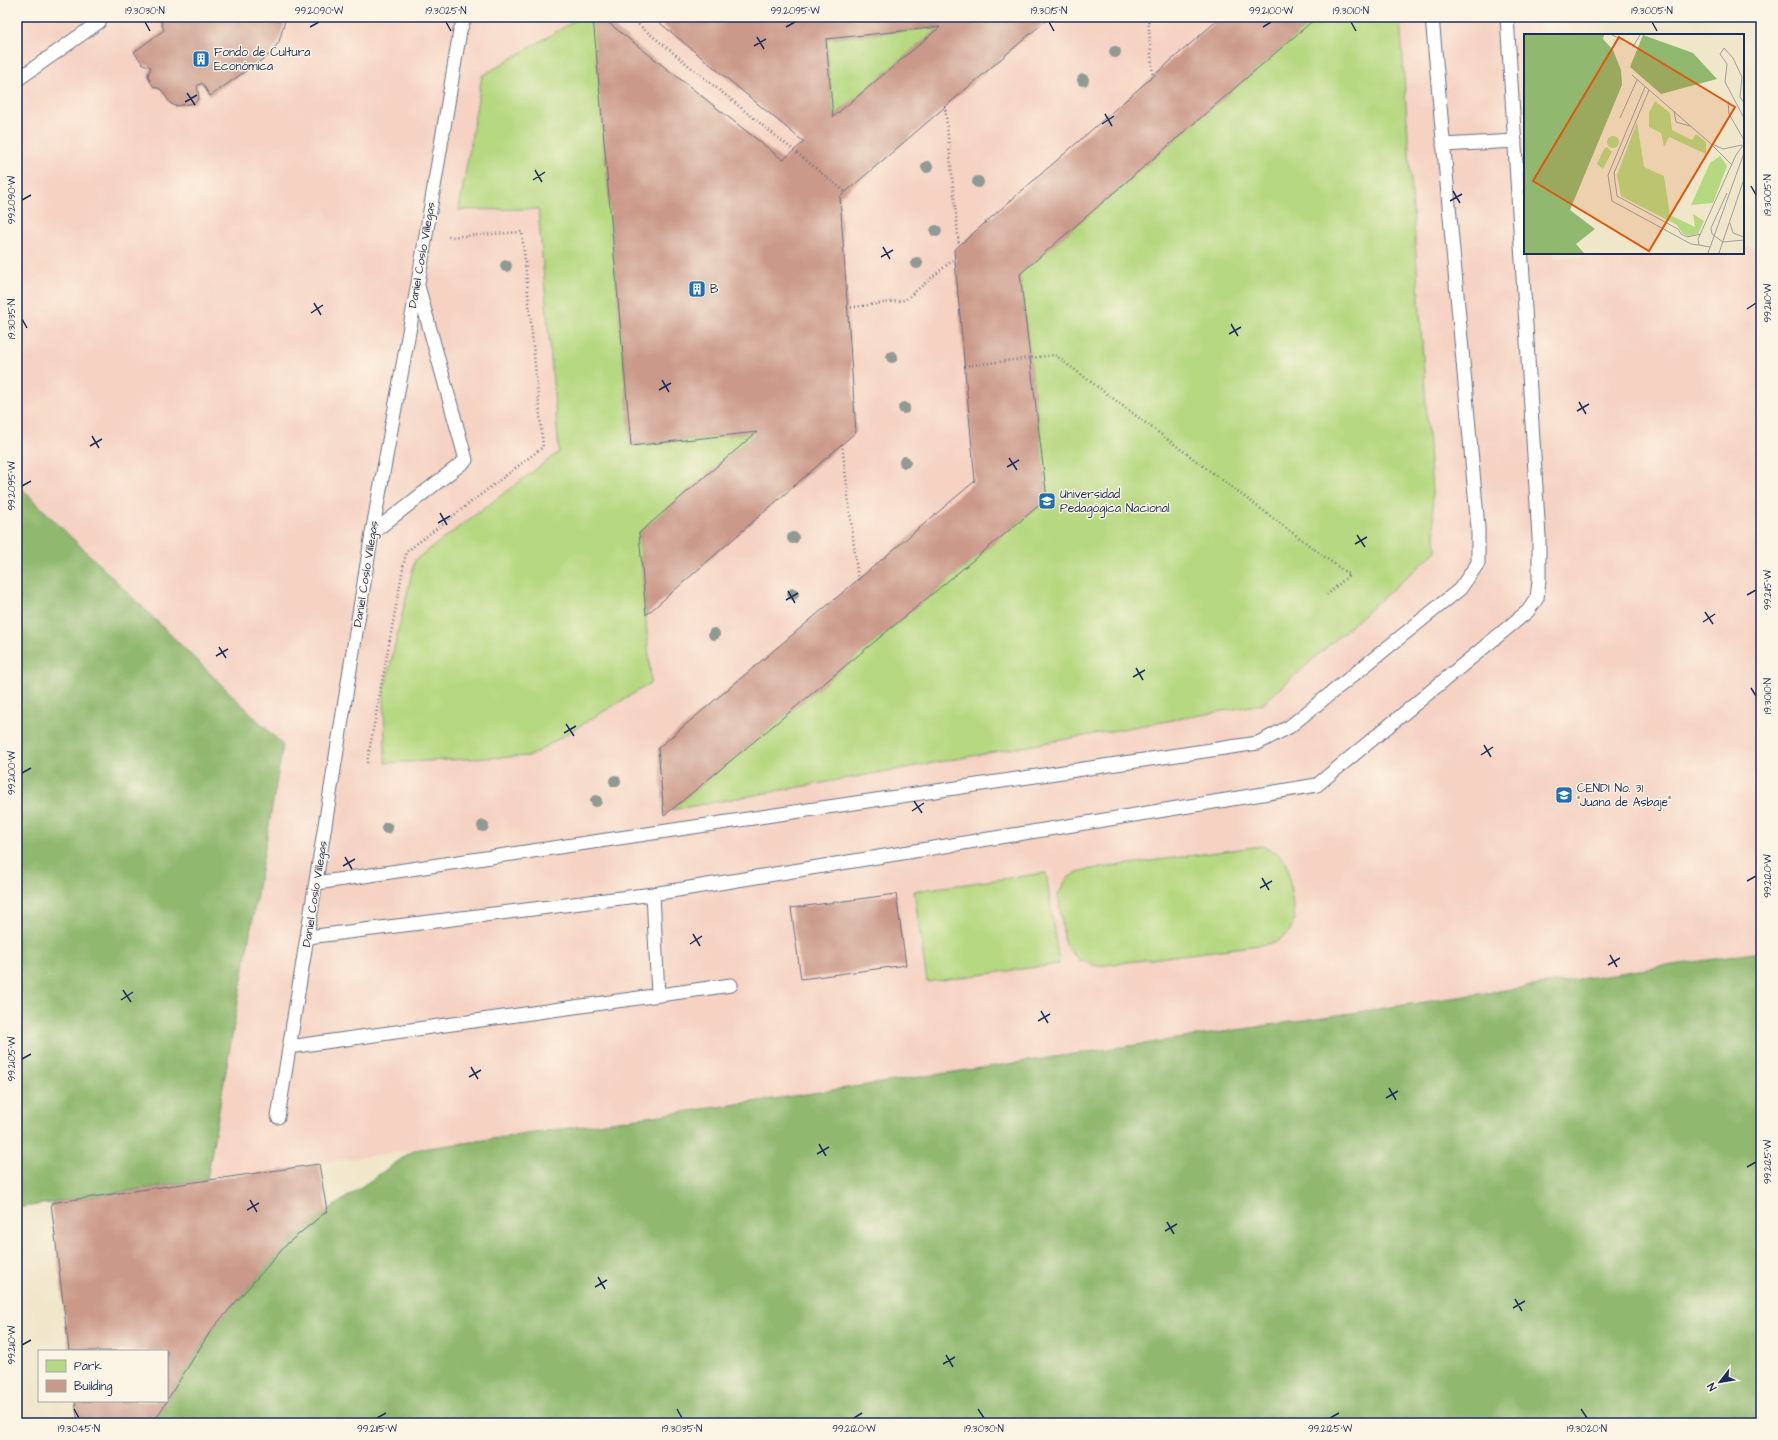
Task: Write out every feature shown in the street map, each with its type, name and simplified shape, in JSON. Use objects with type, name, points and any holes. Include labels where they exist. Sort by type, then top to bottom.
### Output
[{"type":"lane","points":[[17,80],[99,22],[101,17]]},
{"type":"lane","name":"Daniel Cosío Villegas","points":[[278,1117],[317,883],[372,533],[418,283],[460,31],[460,17]]},
{"type":"lane","name":"Daniel Cosío Villegas","points":[[460,31],[465,17]]},
{"type":"lane","points":[[317,883],[1258,743],[1290,727],[1460,588],[1478,563],[1478,528],[1432,17]]},
{"type":"lane","points":[[308,936],[653,894],[1317,785],[1528,611],[1537,598],[1539,581],[1539,537],[1507,17]]},
{"type":"lane","points":[[1443,145],[1515,141]]},
{"type":"lane","points":[[372,533],[466,460],[418,283]]},
{"type":"lane","points":[[653,894],[658,995]]},
{"type":"lane","points":[[290,1047],[731,985]]},
{"type":"path","points":[[629,17],[845,192]]},
{"type":"path","points":[[1148,17],[1153,76]]},
{"type":"path","points":[[945,106],[959,246]]},
{"type":"path","points":[[847,308],[905,300],[954,260]]},
{"type":"path","points":[[964,366],[1055,355],[1349,575],[1327,595]]},
{"type":"path","points":[[842,444],[858,580]]},
{"type":"shaded area","name":"Universidad Pedagógica Nacional","points":[[17,17],[1540,17],[1541,34],[1524,34],[1524,254],[1554,254],[1554,258],[1625,254],[1744,254],[1744,248],[1761,247],[1761,952],[759,1101],[207,1179],[283,745],[17,484]]},
{"type":"green space","points":[[581,17],[593,17],[631,446],[757,432],[639,533],[651,683],[530,756],[385,763],[384,691],[415,560],[559,452],[538,209],[459,210],[482,76]]},
{"type":"green space","points":[[1317,17],[1400,17],[1436,551],[1262,704],[671,810],[1047,499],[1020,274]]},
{"type":"green space","points":[[940,27],[833,117],[826,39]]},
{"type":"green space","points":[[17,484],[283,745],[207,1179],[17,1208]]},
{"type":"green space","points":[[1262,846],[1276,852],[1287,864],[1295,919],[1289,932],[1275,943],[1097,966],[1079,960],[1065,945],[1058,895],[1067,878],[1084,870]]},
{"type":"green space","points":[[1046,873],[1059,964],[927,982],[914,891]]},
{"type":"green space","points":[[1761,952],[1761,1423],[153,1423],[166,1402],[168,1402],[168,1399],[212,1329],[288,1243],[327,1211],[414,1150],[759,1101]]},
{"type":"building","name":"Fondo de Cultura Económica","points":[[159,17],[226,17],[230,20],[234,17],[286,17],[279,42],[269,55],[210,96],[202,83],[197,86],[199,97],[195,103],[175,106],[170,103],[161,89],[154,87],[148,75],[151,67],[143,64],[134,52],[164,30]]},
{"type":"building","points":[[593,17],[601,17],[783,160],[804,142],[660,23],[659,17],[1050,17],[840,197],[856,432],[646,615],[639,533],[757,432],[631,446]],"holes":[[[940,27],[833,117],[826,39]]]},
{"type":"building","points":[[1221,17],[1317,17],[1020,274],[1047,499],[664,816],[658,748],[975,481],[954,250]]},
{"type":"building","points":[[896,894],[906,965],[801,979],[791,908]]},
{"type":"building","points":[[319,1164],[327,1211],[288,1243],[212,1329],[168,1398],[168,1350],[69,1350],[51,1203]]},
{"type":"building","points":[[75,1402],[166,1402],[153,1423],[78,1423]]},
{"type":"place","name":"Fondo de Cultura Económica","points":[[201,59]]},
{"type":"place","name":"B","points":[[697,289]]},
{"type":"place","name":"Universidad Pedagógica Nacional","points":[[1047,501]]},
{"type":"place","name":"CENDI No. 31 \"Juana de Asbaje\"","points":[[1564,795]]}]
